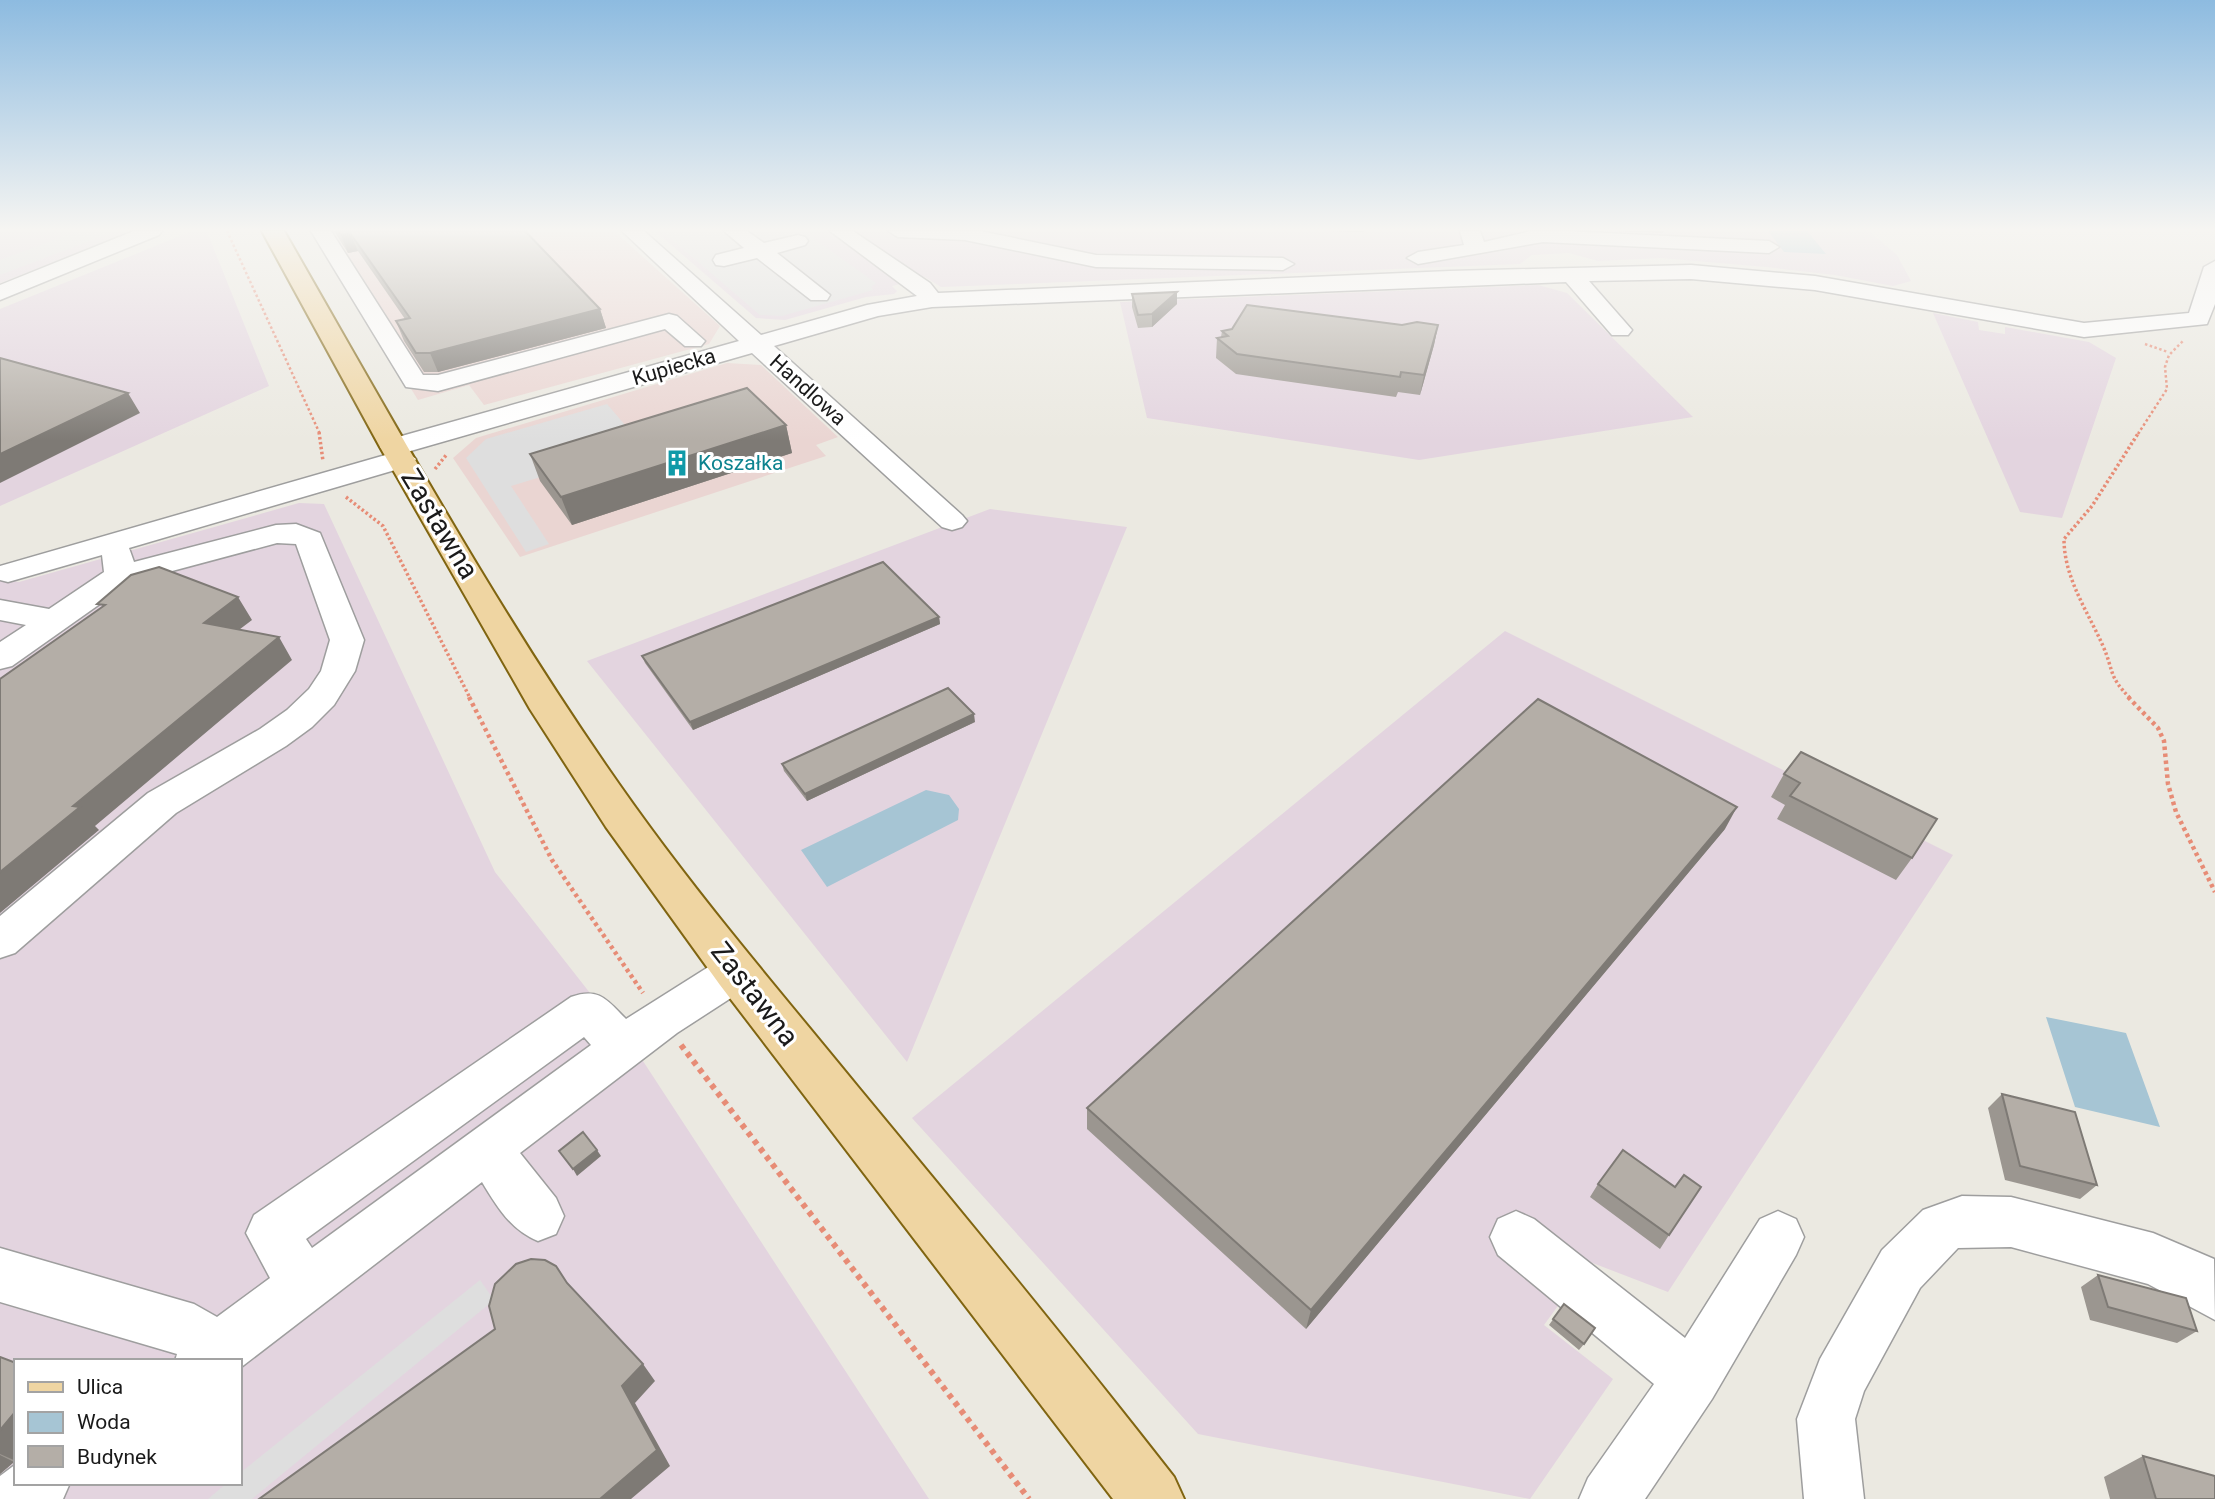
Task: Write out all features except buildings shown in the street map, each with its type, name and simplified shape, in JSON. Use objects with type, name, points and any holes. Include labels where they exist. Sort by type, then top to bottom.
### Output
[{"type":"main road","name":"Zastawna","points":[[312,301],[398,453],[549,709],[620,816],[736,972],[1056,1373],[1152,1499]]},
{"type":"street","points":[[363,301],[415,382],[438,383],[669,321],[693,341]]},
{"type":"street","name":"Handlowa","points":[[709,301],[953,521]]},
{"type":"street","name":"Kupiecka","points":[[398,453],[756,344],[875,310],[927,301]]},
{"type":"street","points":[[1595,301],[1620,330]]},
{"type":"street","name":"Kupiecka","points":[[1913,301],[2084,330],[2199,319]]},
{"type":"street","points":[[2199,319],[2205,301]]},
{"type":"street","name":"Zastawna","points":[[8,573],[118,559],[398,453]]},
{"type":"street","points":[[0,658],[55,620],[118,559],[276,534],[304,535],[309,539],[347,640],[345,656],[336,676],[319,699],[292,725],[164,802],[0,941]]},
{"type":"street","points":[[0,610],[55,620]]},
{"type":"street","points":[[0,1275],[194,1332],[207,1358],[623,1047],[736,972]]},
{"type":"street","points":[[304,1283],[272,1233],[587,1010],[623,1047]]},
{"type":"street","points":[[489,1147],[513,1187],[538,1216]]},
{"type":"street","points":[[1834,1499],[1826,1419],[1840,1379],[1901,1269],[1941,1228],[1962,1221],[2011,1222],[2153,1259],[2195,1278],[2215,1293]]},
{"type":"street","points":[[1516,1237],[1692,1379]]},
{"type":"street","points":[[1609,1499],[1692,1379],[1778,1237]]},
{"type":"street","points":[[19,1499],[37,1485]]},
{"type":"path","points":[[260,301],[319,429],[324,471]]},
{"type":"path","points":[[2199,319],[2185,340],[2168,352],[2163,370],[2167,389],[2092,506],[2064,539],[2064,553],[2085,614],[2104,647],[2113,681],[2151,720],[2164,741],[2168,784],[2176,812],[2215,892]]},
{"type":"path","points":[[339,491],[383,526],[552,860],[646,997]]},
{"type":"path","points":[[673,1034],[1029,1499]]},
{"type":"shaded area","points":[[20,301],[235,301],[269,386],[0,506],[0,309]]},
{"type":"shaded area","points":[[356,301],[692,301],[720,326],[709,344],[484,405],[469,385],[418,400]]},
{"type":"shaded area","points":[[736,301],[852,301],[785,320],[756,318]]},
{"type":"shaded area","points":[[744,301],[835,301],[782,316],[760,315]]},
{"type":"shaded area","points":[[1575,301],[1693,417],[1419,460],[1147,418],[1120,302]]},
{"type":"shaded area","points":[[1933,313],[1978,322],[1979,330],[2005,334],[2005,327],[2089,342],[2116,358],[2062,518],[2020,512]]},
{"type":"shaded area","points":[[727,363],[761,365],[838,437],[816,445],[826,456],[520,557],[453,458],[476,438]]},
{"type":"shaded area","points":[[607,404],[643,446],[511,486],[549,544],[526,552],[466,458],[486,439]]},
{"type":"shaded area","points":[[299,503],[324,504],[495,872],[641,1058],[929,1499],[0,1499],[0,578],[19,582]]},
{"type":"shaded area","points":[[990,509],[1127,527],[907,1062],[587,661]]},
{"type":"shaded area","points":[[1505,631],[1953,855],[1668,1292],[1590,1262],[1544,1325],[1613,1379],[1530,1499],[1198,1434],[912,1118]]},
{"type":"shaded area","points":[[480,1280],[494,1300],[252,1499],[208,1499],[225,1485],[242,1485],[242,1471]]},
{"type":"water","points":[[926,790],[949,795],[959,809],[958,820],[827,887],[801,850]]},
{"type":"water","points":[[2046,1017],[2126,1033],[2160,1127],[2075,1107]]},
{"type":"place","name":"Koszałka","points":[[677,463]]}]
